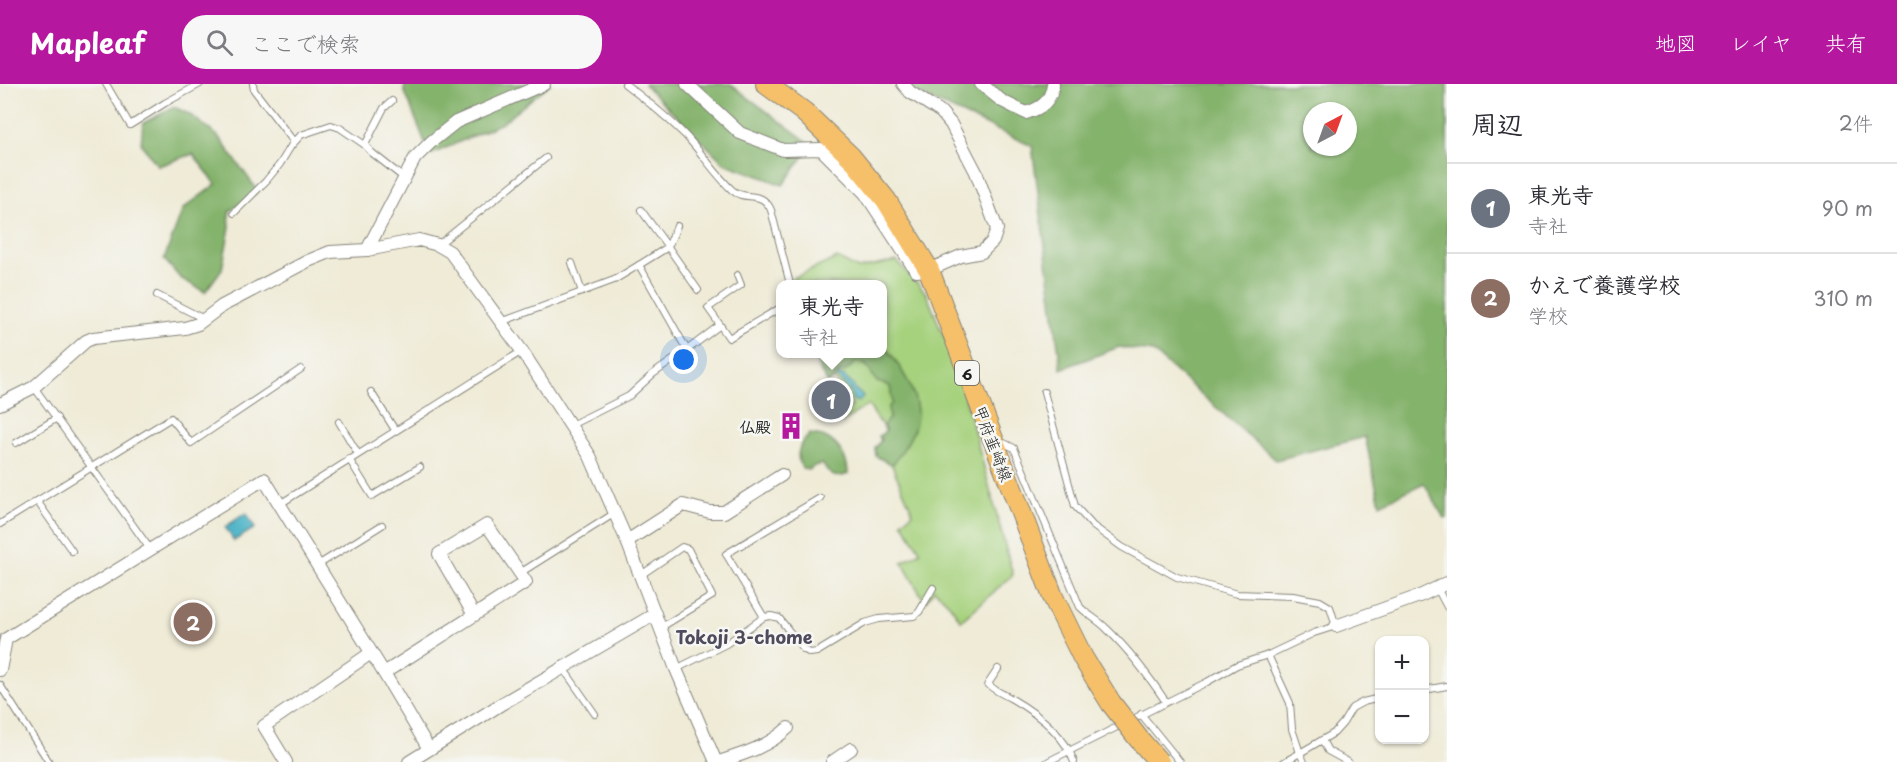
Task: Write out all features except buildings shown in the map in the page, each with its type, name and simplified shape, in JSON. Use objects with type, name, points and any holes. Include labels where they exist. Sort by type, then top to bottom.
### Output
[{"type":"main road","name":"甲府韮崎線","points":[[766,84],[804,112],[851,156],[886,200],[928,270],[1053,597],[1083,658],[1111,702],[1159,762]]},
{"type":"street","points":[[367,250],[415,158],[430,142],[456,122],[544,84]]},
{"type":"street","points":[[687,84],[740,133],[783,150],[821,149],[865,193],[916,271],[928,270],[961,256],[982,252],[993,241],[997,229],[976,172],[951,124],[940,112],[910,92],[903,84]]},
{"type":"street","points":[[981,84],[1002,101],[1026,112],[1038,109],[1047,102],[1052,93],[1053,84]]},
{"type":"street","points":[[0,404],[34,387],[86,341],[93,338],[185,328],[198,324],[222,306],[330,252],[367,250],[419,240],[438,245],[450,252],[522,351],[590,456],[627,541],[676,669],[717,762],[747,753],[777,739],[788,728]]},
{"type":"street","points":[[627,541],[683,505],[710,512],[724,512],[782,475]]},
{"type":"street","points":[[0,670],[6,639],[264,479],[429,749]]},
{"type":"street","points":[[384,673],[526,582],[487,525],[439,554],[474,615]]},
{"type":"street","points":[[1336,626],[1422,596],[1442,585]]},
{"type":"street","points":[[409,762],[655,614]]},
{"type":"street","points":[[286,762],[264,726],[371,653]]},
{"type":"street","points":[[832,762],[851,749]]},
{"type":"lane","points":[[106,84],[130,125],[200,84]]},
{"type":"lane","points":[[253,84],[255,90],[294,142]]},
{"type":"lane","points":[[625,84],[651,104],[685,136],[733,190],[744,195],[759,197],[767,203],[771,210],[789,280]]},
{"type":"lane","points":[[365,145],[384,108],[392,101]]},
{"type":"lane","points":[[234,213],[266,181],[301,135],[331,125],[340,128],[365,145],[370,152],[404,178]]},
{"type":"lane","points":[[438,245],[546,158]]},
{"type":"lane","points":[[641,210],[698,290]]},
{"type":"lane","points":[[501,322],[614,280],[668,247],[677,226]]},
{"type":"lane","points":[[572,263],[582,292]]},
{"type":"lane","points":[[639,265],[687,350]]},
{"type":"lane","points":[[737,275],[741,285],[708,308],[729,338],[776,310]]},
{"type":"lane","points":[[157,295],[204,319]]},
{"type":"lane","points":[[571,425],[629,396],[653,374],[720,325]]},
{"type":"lane","points":[[280,504],[522,351]]},
{"type":"lane","points":[[0,524],[171,418],[191,443],[301,369]]},
{"type":"lane","points":[[34,387],[150,549]]},
{"type":"lane","points":[[371,392],[395,430]]},
{"type":"lane","points":[[1044,392],[1075,506],[1093,526],[1122,547],[1177,577],[1238,594],[1293,596],[1320,601],[1330,607],[1336,626],[1314,633],[1268,655],[1237,665],[1208,682],[1047,762]]},
{"type":"lane","points":[[16,444],[57,418]]},
{"type":"lane","points":[[339,422],[358,454]]},
{"type":"lane","points":[[995,447],[1004,443],[1014,448],[1080,607],[1088,616],[1104,625],[1142,665],[1166,702]]},
{"type":"lane","points":[[350,459],[372,495],[420,467]]},
{"type":"lane","points":[[764,617],[726,554],[820,498]]},
{"type":"lane","points":[[36,501],[72,550]]},
{"type":"lane","points":[[520,573],[615,513]]},
{"type":"lane","points":[[318,566],[382,525]]},
{"type":"lane","points":[[640,575],[682,547],[688,549],[712,596],[660,628]]},
{"type":"lane","points":[[1442,585],[1447,607]]},
{"type":"lane","points":[[676,669],[726,644],[764,617],[771,616],[779,618],[803,649],[810,654],[817,652],[865,623],[879,619],[914,616],[919,612],[933,588]]},
{"type":"lane","points":[[1268,655],[1290,703],[1292,729],[1304,762]]},
{"type":"lane","points":[[562,668],[595,714]]},
{"type":"lane","points":[[998,669],[988,684],[990,687],[1013,700],[1057,732],[1070,750],[1074,762]]},
{"type":"lane","points":[[0,685],[49,762]]},
{"type":"lane","points":[[1429,689],[1447,686]]},
{"type":"lane","points":[[1284,762],[1334,733],[1352,708],[1375,699]]},
{"type":"lane","points":[[1142,714],[1180,762]]},
{"type":"lane","points":[[1322,740],[1328,751],[1348,762]]},
{"type":"green space","points":[[405,84],[550,84],[502,123],[430,155],[404,90]]},
{"type":"green space","points":[[644,84],[730,84],[812,145],[783,185],[724,163]]},
{"type":"green space","points":[[897,84],[1447,84],[1447,518],[1444,518],[1424,483],[1380,504],[1365,437],[1276,460],[1153,352],[1119,347],[1061,369],[1032,146]]},
{"type":"green space","points":[[174,107],[189,114],[218,136],[258,191],[229,212],[230,227],[222,269],[205,292],[180,278],[164,259],[183,209],[216,184],[193,154],[158,166],[141,144],[143,123]]},
{"type":"green space","points":[[837,258],[858,269],[897,261],[926,293],[958,371],[1013,575],[961,621],[950,605],[934,589],[925,602],[902,562],[921,552],[902,522],[913,513],[879,436],[886,431],[868,405],[841,423],[836,416],[852,406],[835,379],[828,383],[815,358],[887,358],[887,280],[789,280]]},
{"type":"green space","points":[[887,350],[891,354],[910,385],[917,409],[914,430],[893,464],[876,456],[875,448],[881,440],[879,436],[886,431],[883,426],[890,417],[888,408],[892,403],[890,386],[877,382],[866,365],[856,362],[828,383],[817,361],[821,358],[887,358]]},
{"type":"green space","points":[[810,434],[823,436],[838,448],[848,468],[848,474],[839,477],[833,475],[822,464],[809,470],[802,468],[798,454],[803,442]]},
{"type":"water","points":[[838,375],[843,376],[863,396],[859,402],[853,400],[850,391]]},
{"type":"water","points":[[246,513],[255,528],[234,541],[225,527]]},
{"type":"place","name":"東光寺","points":[[831,400]]},
{"type":"place","name":"仏殿","points":[[791,426]]},
{"type":"place","name":"かえで養護学校","points":[[193,622]]},
{"type":"district","name":"Tokoji 3-chome","points":[[744,636]]}]
